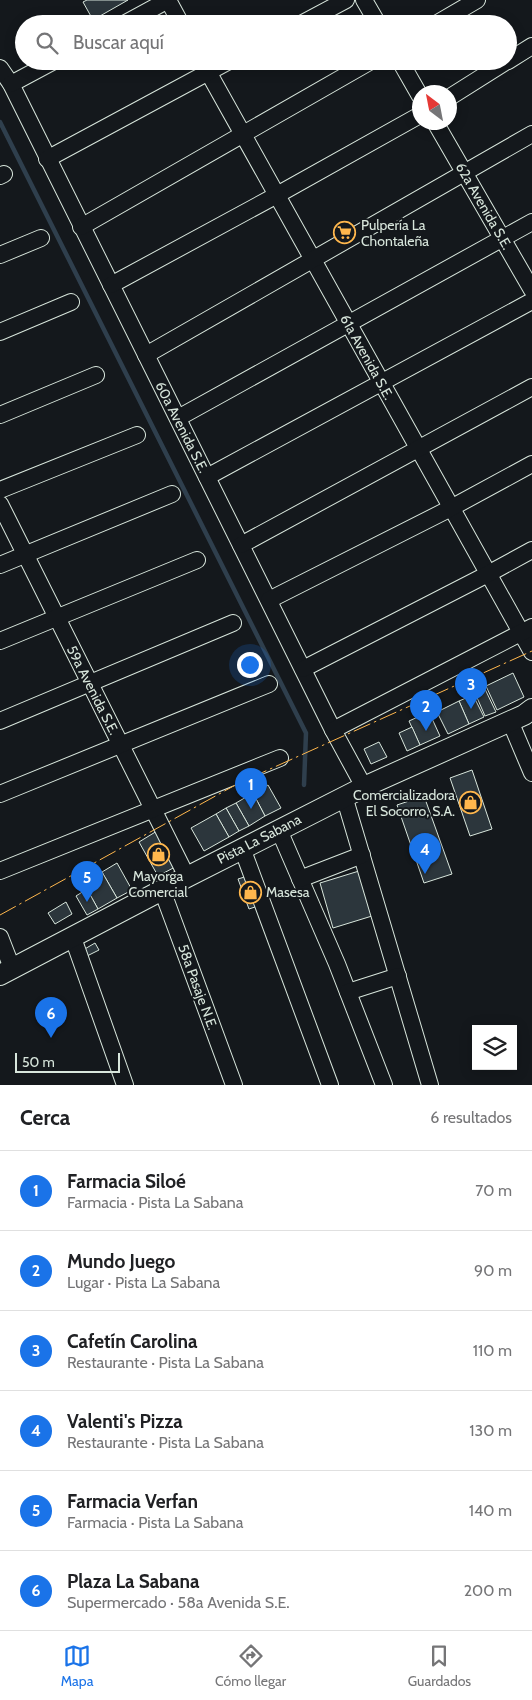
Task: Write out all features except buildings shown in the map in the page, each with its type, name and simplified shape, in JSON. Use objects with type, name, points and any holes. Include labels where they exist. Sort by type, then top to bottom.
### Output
[{"type":"main road","name":"Pista La Sabana","points":[[6,971],[364,786],[524,715]]},
{"type":"street","points":[[140,15],[168,0],[176,15]]},
{"type":"street","points":[[318,15],[346,0]]},
{"type":"street","points":[[364,0],[373,15]]},
{"type":"street","points":[[451,15],[476,0]]},
{"type":"street","points":[[517,55],[532,46]]},
{"type":"street","name":"60a Avenida S.E.","points":[[0,68],[11,84],[303,669],[364,786]]},
{"type":"street","points":[[11,84],[37,70]]},
{"type":"street","points":[[48,159],[200,70]]},
{"type":"street","name":"61a Avenida S.E.","points":[[207,70],[488,574],[526,630],[532,652]]},
{"type":"street","points":[[81,227],[355,70]]},
{"type":"street","points":[[405,70],[414,85]]},
{"type":"street","points":[[457,93],[494,70]]},
{"type":"street","points":[[111,285],[412,119]]},
{"type":"street","name":"62a Avenida S.E.","points":[[440,130],[532,290]]},
{"type":"street","points":[[146,355],[532,134]]},
{"type":"street","points":[[178,418],[348,322],[532,222]]},
{"type":"street","points":[[0,255],[42,238]]},
{"type":"street","points":[[0,332],[71,302]]},
{"type":"street","points":[[207,477],[532,302]]},
{"type":"street","points":[[0,414],[96,375]]},
{"type":"street","points":[[241,545],[532,387]]},
{"type":"street","points":[[0,490],[137,436]]},
{"type":"street","points":[[269,600],[452,508],[532,464]]},
{"type":"street","points":[[0,565],[172,494]]},
{"type":"street","name":"59a Avenida S.E.","points":[[0,504],[187,876]]},
{"type":"street","points":[[303,669],[532,550]]},
{"type":"street","points":[[0,641],[197,560]]},
{"type":"street","points":[[0,721],[233,623]]},
{"type":"street","points":[[334,730],[526,630]]},
{"type":"street","points":[[0,794],[269,684]]},
{"type":"street","points":[[524,715],[532,773]]},
{"type":"street","points":[[0,871],[280,758]]},
{"type":"street","points":[[344,796],[430,1085]]},
{"type":"street","points":[[279,830],[348,992],[384,1085]]},
{"type":"street","points":[[242,848],[330,1085]]},
{"type":"street","points":[[300,879],[362,855]]},
{"type":"street","name":"58a Pasaje N.E.","points":[[162,890],[234,1085]]},
{"type":"street","points":[[73,938],[125,1085]]},
{"type":"street","points":[[1,943],[6,971]]},
{"type":"street","points":[[348,992],[398,976]]},
{"type":"waterway","points":[[0,122],[306,733],[304,785]]},
{"type":"power","points":[[0,915],[239,783],[532,651]]},
{"type":"place","name":"Pulpería La Chontaleña","points":[[345,233]]},
{"type":"place","name":"Cafetín Carolina","points":[[471,709]]},
{"type":"place","name":"Mundo Juego","points":[[426,731]]},
{"type":"place","name":"Comercializadora El Socorro, S.A.","points":[[471,803]]},
{"type":"place","name":"Farmacia Siloé","points":[[251,809]]},
{"type":"place","name":"Mayorga Comercial","points":[[158,854]]},
{"type":"place","name":"Valenti's Pizza","points":[[425,874]]},
{"type":"place","name":"Masesa","points":[[250,892]]},
{"type":"place","name":"Farmacia Verfan","points":[[87,902]]},
{"type":"place","name":"Plaza La Sabana","points":[[51,1038]]}]
